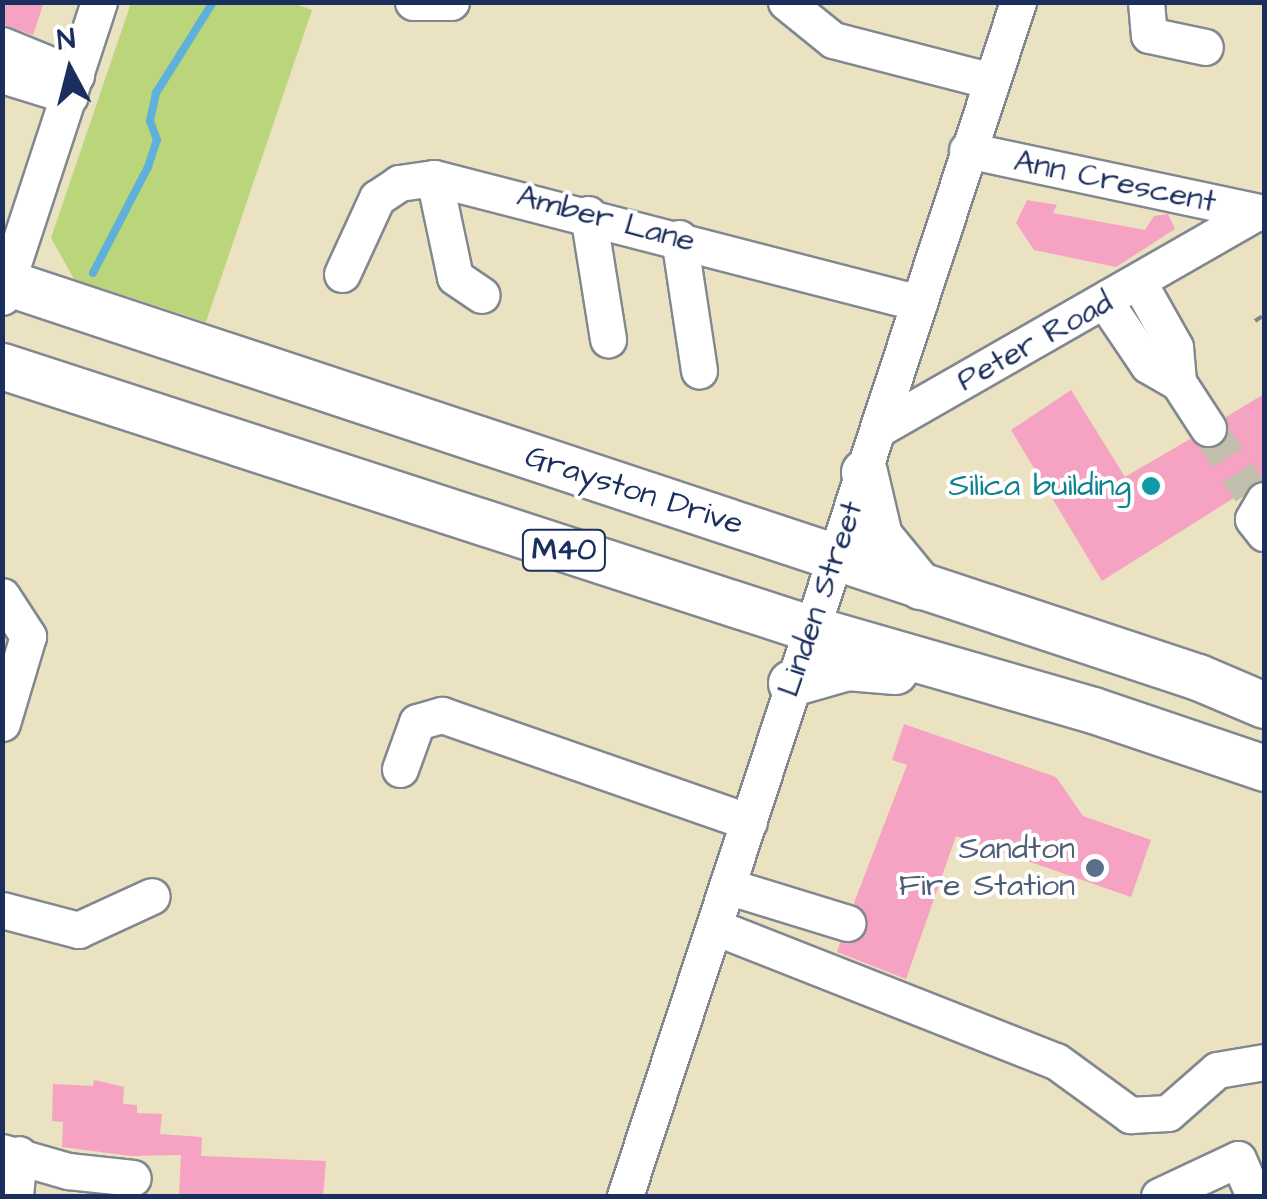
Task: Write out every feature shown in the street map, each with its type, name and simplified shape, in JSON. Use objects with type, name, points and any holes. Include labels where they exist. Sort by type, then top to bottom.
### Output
[{"type":"main road","name":"Grayston Drive","points":[[4,287],[1198,677],[1264,704]]},
{"type":"main road","name":"M40","points":[[2,366],[808,628],[1093,710],[1264,768]]},
{"type":"main road","points":[[864,472],[879,536],[920,586]]},
{"type":"main road","points":[[790,683],[846,667],[886,668],[982,693],[1093,710]]},
{"type":"main road","points":[[1198,677],[1264,696]]},
{"type":"street","points":[[4,287],[99,2]]},
{"type":"street","points":[[413,2],[451,2]]},
{"type":"street","points":[[786,2],[833,40],[991,81]]},
{"type":"street","name":"Linden Street","points":[[625,1196],[749,822],[808,628],[880,428],[966,150],[1018,2]]},
{"type":"street","points":[[1146,2],[1149,36],[1205,47]]},
{"type":"street","points":[[2,46],[73,86]]},
{"type":"street","points":[[2,60],[73,86]]},
{"type":"street","points":[[2,75],[73,86]]},
{"type":"street","name":"Ann Crescent","points":[[966,150],[1171,197],[1261,212]]},
{"type":"street","points":[[434,178],[455,278],[482,295]]},
{"type":"street","name":"Amber Lane","points":[[342,274],[377,198],[399,183],[434,178],[588,214],[918,303]]},
{"type":"street","points":[[1171,197],[1190,230],[1188,252]]},
{"type":"street","name":"Peter Road","points":[[880,428],[1261,212]]},
{"type":"street","points":[[588,214],[608,340]]},
{"type":"street","points":[[680,238],[699,370]]},
{"type":"street","points":[[1139,283],[1175,347],[1178,382]]},
{"type":"street","points":[[1106,303],[1148,365],[1178,382],[1208,428]]},
{"type":"street","points":[[2,596],[28,636],[2,723]]},
{"type":"street","points":[[400,769],[418,722],[442,714],[749,822]]},
{"type":"street","points":[[728,886],[846,924]]},
{"type":"street","points":[[2,910],[78,930],[152,896]]},
{"type":"street","points":[[715,927],[1056,1061],[1130,1114],[1168,1113],[1217,1070],[1264,1062]]},
{"type":"street","points":[[15,1196],[11,1153],[68,1171],[133,1178]]},
{"type":"street","points":[[1159,1196],[1219,1162],[1238,1159],[1254,1196]]},
{"type":"path","points":[[1255,321],[1264,316]]},
{"type":"green space","points":[[290,2],[312,10],[206,322],[74,279],[51,238],[131,3]]},
{"type":"building","points":[[2,2],[44,2],[33,35],[2,24]]},
{"type":"building","points":[[1027,200],[1057,205],[1053,213],[1145,230],[1154,216],[1168,214],[1175,229],[1116,267],[1034,250],[1016,223]]},
{"type":"building","name":"Silica building","points":[[1071,390],[1125,477],[1190,439],[1199,447],[1219,446],[1227,437],[1226,417],[1264,394],[1264,479],[1102,581],[1011,430]]},
{"type":"building","name":"Sandton Fire Station","points":[[904,724],[1056,777],[1083,816],[1151,840],[1131,897],[956,836],[906,979],[837,952],[840,943],[861,939],[867,928],[854,903],[907,765],[892,760]]},
{"type":"building","points":[[94,1080],[124,1087],[123,1104],[137,1105],[137,1113],[162,1114],[160,1134],[202,1137],[201,1156],[326,1161],[323,1196],[179,1196],[181,1155],[131,1156],[62,1147],[63,1122],[52,1121],[53,1084],[93,1086]]},
{"type":"waterway","points":[[93,273],[148,167],[157,140],[150,121],[156,93],[213,2]]},
{"type":"tunnel","points":[[1208,428],[1250,491]]},
{"type":"place","name":"Silica building","points":[[1151,486]]},
{"type":"place","name":"Sandton Fire Station","points":[[1095,868]]}]
